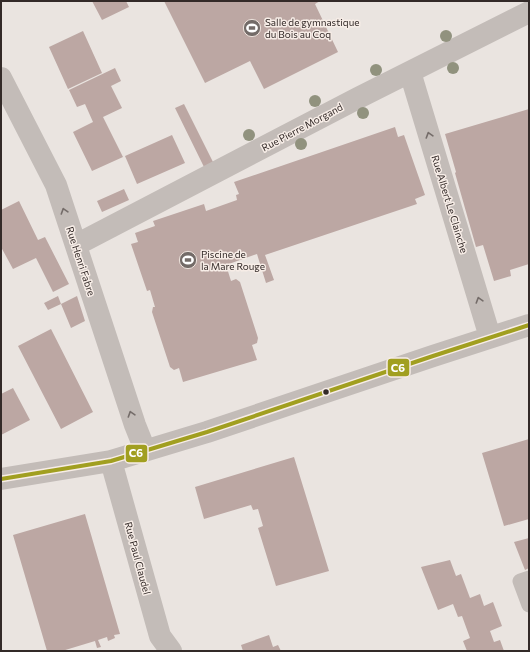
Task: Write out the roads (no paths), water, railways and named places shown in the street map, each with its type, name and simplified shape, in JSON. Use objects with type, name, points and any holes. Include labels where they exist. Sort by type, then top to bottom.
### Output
[{"type":"street","name":"Rue Pierre Morgand","points":[[76,245],[358,98],[529,12]]},
{"type":"street","name":"Rue Albert Le Clainche","points":[[410,72],[490,337]]},
{"type":"street","name":"Rue Henri Fabre","points":[[1,78],[56,186],[135,425],[145,450]]},
{"type":"street","points":[[1,479],[111,461],[207,432],[529,325]]},
{"type":"street","name":"Rue Paul Claudel","points":[[111,461],[160,636],[171,651]]},
{"type":"lane","points":[[529,578],[520,581],[529,606]]},
{"type":"place","name":"Salle de gymnastique du Bois au Coq","points":[[252,28]]},
{"type":"place","name":"Piscine de la Mare Rouge","points":[[188,260]]}]
